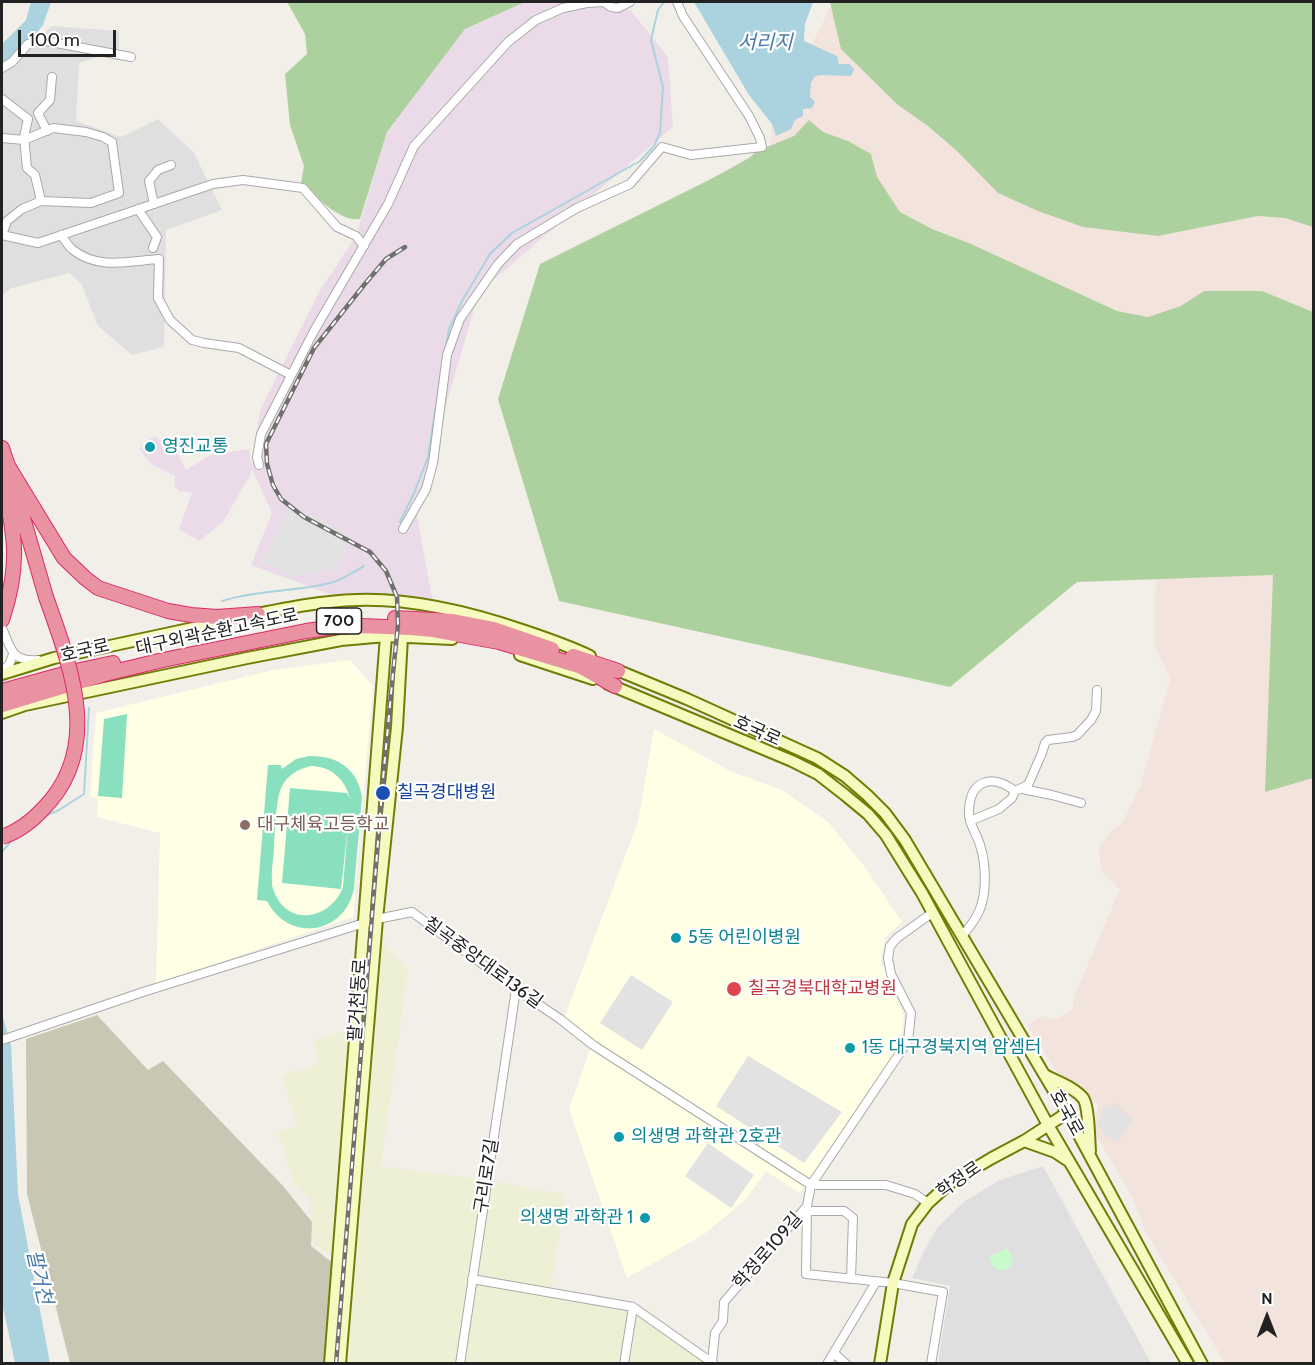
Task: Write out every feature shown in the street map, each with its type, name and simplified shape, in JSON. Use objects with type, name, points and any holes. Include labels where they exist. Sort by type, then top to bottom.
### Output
[{"type":"highway","points":[[2,448],[14,547],[14,571],[2,620]]},
{"type":"highway","points":[[2,828],[29,812],[53,785],[64,764],[72,737],[74,712],[70,687],[44,597],[4,472]]},
{"type":"highway","points":[[4,472],[64,558],[98,588],[168,611],[190,615],[217,617],[258,614]]},
{"type":"highway","points":[[2,837],[24,825],[53,800],[71,765],[75,746],[78,723],[74,685],[65,652],[44,597]]},
{"type":"highway","name":"대구외곽순환고속도로","points":[[2,705],[58,681],[283,627],[384,618],[453,621],[494,629],[618,670]]},
{"type":"highway","name":"대구외곽순환고속도로","points":[[2,691],[105,674],[306,631],[360,626],[411,627],[499,642],[579,666],[615,686]]},
{"type":"main road","name":"호국로","points":[[2,673],[54,658],[313,603],[359,600],[402,601],[452,609],[566,644],[618,670],[817,758],[845,776],[885,813],[905,840],[1067,1113],[1202,1364]]},
{"type":"main road","name":"호국로","points":[[2,713],[25,705],[341,640],[386,636],[444,638],[506,650],[615,686],[792,760],[818,774],[868,814],[886,835],[922,893],[1048,1125],[1188,1364]]},
{"type":"main road","name":"팔거천동로","points":[[330,1364],[386,636]]},
{"type":"main road","name":"팔거천동로","points":[[340,1364],[377,919],[397,727],[402,637]]},
{"type":"main road","points":[[1045,1075],[1073,1090],[1084,1099],[1088,1116],[1090,1156]]},
{"type":"main road","name":"학정로","points":[[880,1364],[893,1283],[912,1224],[928,1203],[950,1184],[1067,1113]]},
{"type":"main road","points":[[1024,1141],[1064,1157],[1074,1170]]},
{"type":"street","points":[[259,465],[257,457],[261,434],[314,331],[388,204],[414,146],[508,42],[536,20],[563,8],[588,3],[603,2],[618,8],[630,2]]},
{"type":"street","points":[[403,529],[426,489],[433,463],[447,356],[460,319],[498,264],[517,244],[578,208],[630,184],[662,147],[691,155],[762,147],[749,116],[683,16],[677,2]]},
{"type":"street","points":[[2,68],[12,62],[28,44],[40,40],[131,57]]},
{"type":"street","points":[[47,132],[38,113],[50,100],[52,77]]},
{"type":"street","points":[[2,99],[28,118],[24,140],[27,168],[35,175],[41,201]]},
{"type":"street","points":[[2,138],[24,140],[53,128],[86,132],[103,137],[112,142],[119,193],[91,203],[41,201],[22,209],[7,221],[2,235],[38,243],[213,184],[243,180],[303,188],[337,227],[356,236],[364,246]]},
{"type":"street","points":[[154,204],[149,182],[158,170],[171,165]]},
{"type":"street","points":[[138,210],[157,237],[153,249]]},
{"type":"street","points":[[61,235],[71,249],[86,259],[107,264],[159,259],[158,298],[170,320],[192,340],[239,348],[291,375]]},
{"type":"street","points":[[2,628],[13,654],[24,660],[54,658]]},
{"type":"street","points":[[2,673],[10,663],[13,654]]},
{"type":"street","points":[[970,821],[999,808],[1028,785],[1048,740],[1077,735],[1092,720],[1096,711],[1097,690]]},
{"type":"street","points":[[962,936],[972,925],[980,910],[983,896],[984,860],[969,813],[971,795],[976,786],[998,781],[1019,790],[1052,795],[1081,803]]},
{"type":"street","name":"칠곡중앙대로136길","points":[[2,1040],[142,992],[377,919],[412,912],[593,1045],[811,1185]]},
{"type":"street","points":[[931,1364],[943,1292],[893,1283],[806,1274],[806,1208],[811,1185],[908,1041],[911,1013],[891,974],[888,957],[890,946],[897,938],[932,913]]},
{"type":"street","name":"구리로7길","points":[[460,1364],[516,989]]},
{"type":"street","points":[[811,1185],[886,1185],[915,1194],[928,1203]]},
{"type":"street","points":[[806,1208],[844,1211],[853,1218],[851,1279]]},
{"type":"street","name":"학정로109길","points":[[713,1363],[715,1333],[723,1322],[724,1302],[806,1208]]},
{"type":"street","points":[[471,1279],[633,1307],[713,1363]]},
{"type":"street","points":[[827,1364],[876,1282]]},
{"type":"street","points":[[624,1364],[633,1307]]},
{"type":"street","points":[[834,1353],[846,1364]]},
{"type":"shaded area","points":[[525,2],[621,2],[633,13],[668,57],[673,127],[479,292],[416,509],[435,606],[335,596],[251,565],[272,513],[252,469],[223,522],[199,541],[179,529],[192,493],[180,491],[174,486],[175,476],[151,464],[139,449],[154,436],[177,453],[186,470],[211,455],[249,449],[252,466],[260,410],[319,292],[356,236],[387,132],[465,29]]},
{"type":"shaded area","points":[[833,2],[1313,2],[1313,1363],[1225,1363],[1144,1229],[1133,1199],[1094,1131],[1098,1105],[1055,1070],[1027,1025],[1042,1016],[1057,1019],[1073,1010],[1074,997],[1120,889],[1101,871],[1099,847],[1112,830],[1123,822],[1140,787],[1170,679],[1155,646],[1154,597],[1165,532],[912,245],[770,145],[772,124]]},
{"type":"shaded area","points":[[52,26],[119,31],[119,50],[79,63],[76,121],[121,137],[158,119],[194,153],[222,210],[166,230],[164,347],[132,355],[98,326],[81,283],[69,273],[12,288],[2,295],[2,73]]},
{"type":"shaded area","points":[[291,505],[352,536],[336,568],[292,577],[263,562]]},
{"type":"shaded area","name":"대구체육고등학교","points":[[350,660],[373,686],[353,917],[156,984],[160,833],[97,817],[98,799],[90,796],[96,713],[273,670]]},
{"type":"shaded area","name":"칠곡경북대학교병원","points":[[654,729],[732,772],[782,790],[828,822],[864,866],[902,922],[885,938],[881,961],[904,1016],[901,1044],[800,1193],[766,1171],[746,1199],[703,1235],[627,1278],[569,1109],[590,1050],[589,1045],[563,1021],[638,822]]},
{"type":"shaded area","points":[[371,928],[408,970],[381,1166],[494,1181],[565,1195],[550,1294],[649,1310],[714,1363],[334,1363],[336,1259],[314,1244],[310,1200],[294,1184],[278,1132],[297,1125],[282,1076],[319,1064],[313,1041],[363,1026]]},
{"type":"shaded area","points":[[631,975],[673,1002],[642,1050],[600,1023]]},
{"type":"shaded area","points":[[97,1015],[148,1070],[163,1061],[283,1186],[312,1222],[311,1246],[334,1264],[324,1363],[70,1363],[27,1194],[26,1039]]},
{"type":"shaded area","points":[[748,1056],[842,1112],[804,1163],[716,1106]]},
{"type":"shaded area","points":[[1115,1103],[1133,1120],[1118,1141],[1106,1136],[1098,1125],[1102,1109]]},
{"type":"shaded area","points":[[708,1143],[754,1175],[731,1208],[685,1176]]},
{"type":"shaded area","points":[[1043,1166],[1151,1363],[938,1363],[950,1286],[912,1278],[923,1253],[937,1228],[965,1201],[1000,1180]]},
{"type":"green space","points":[[287,2],[525,2],[465,29],[387,132],[360,219],[352,219],[336,212],[301,183],[304,166],[290,125],[285,74],[307,54],[305,34]]},
{"type":"green space","points":[[830,2],[1313,2],[1313,227],[1285,218],[1258,216],[1158,236],[1083,227],[1038,211],[998,193],[957,151],[928,126],[898,105],[841,49]]},
{"type":"green space","points":[[809,120],[823,132],[848,141],[871,154],[877,177],[900,212],[932,229],[971,244],[1117,311],[1148,317],[1181,306],[1204,291],[1262,291],[1313,312],[1313,778],[1265,792],[1273,575],[1077,582],[950,687],[559,601],[498,399],[540,264],[711,179],[749,158],[757,151],[794,136]]},
{"type":"green space","points":[[127,714],[122,798],[98,796],[104,719]]},
{"type":"green space","points":[[319,756],[337,761],[351,771],[360,787],[362,797],[354,888],[349,904],[329,924],[316,928],[302,928],[289,924],[277,915],[267,901],[257,900],[268,765],[281,765],[282,769],[296,759]],"holes":[[[311,766],[325,768],[336,775],[345,786],[350,799],[347,793],[290,788],[282,883],[341,889],[348,825],[343,887],[330,906],[311,915],[301,915],[283,906],[272,886],[277,808],[282,786],[288,778],[302,769]]]},
{"type":"green space","points":[[1007,1248],[1013,1259],[1010,1266],[1004,1270],[994,1268],[989,1257]]},
{"type":"water","points":[[31,2],[51,2],[43,25],[28,44],[2,68],[2,44],[26,20]]},
{"type":"water","name":"서리지","points":[[694,2],[813,2],[805,24],[804,41],[837,56],[839,64],[849,64],[854,69],[851,76],[815,76],[811,83],[810,97],[815,102],[812,108],[803,109],[803,116],[795,120],[791,129],[776,136],[772,124],[749,95]]},
{"type":"water","points":[[2,1014],[11,1045],[18,1194],[50,1363],[15,1363],[2,1303]]},
{"type":"pier","points":[[385,695],[395,696],[390,743],[380,741]]},
{"type":"waterway","points":[[445,351],[449,329],[463,299],[490,254],[512,233],[640,161],[654,146],[660,133],[663,87],[651,40],[658,10],[664,2]]},
{"type":"waterway","points":[[400,522],[428,457],[440,380]]},
{"type":"waterway","points":[[222,601],[235,597],[330,583],[364,566]]},
{"type":"waterway","points":[[43,817],[84,794],[89,708]]},
{"type":"waterway","points":[[2,852],[13,839]]},
{"type":"railway","points":[[336,1364],[383,779],[398,625],[397,597],[386,571],[370,552],[304,517],[281,499],[273,485],[267,464],[266,444],[314,348],[386,259],[405,247]]},
{"type":"place","name":"영진교통","points":[[150,447]]},
{"type":"place","name":"칠곡경대병원","points":[[383,793]]},
{"type":"place","name":"대구체육고등학교","points":[[245,825]]},
{"type":"place","name":"5동 어린이병원","points":[[676,938]]},
{"type":"place","name":"칠곡경북대학교병원","points":[[734,989]]},
{"type":"place","name":"1동 대구경북지역 암셈터","points":[[850,1048]]},
{"type":"place","name":"의생명 과학관 2호관","points":[[619,1137]]},
{"type":"place","name":"의생명 과학관 1","points":[[645,1218]]},
{"type":"water label","name":"팔거천","points":[[39,1277]]}]
